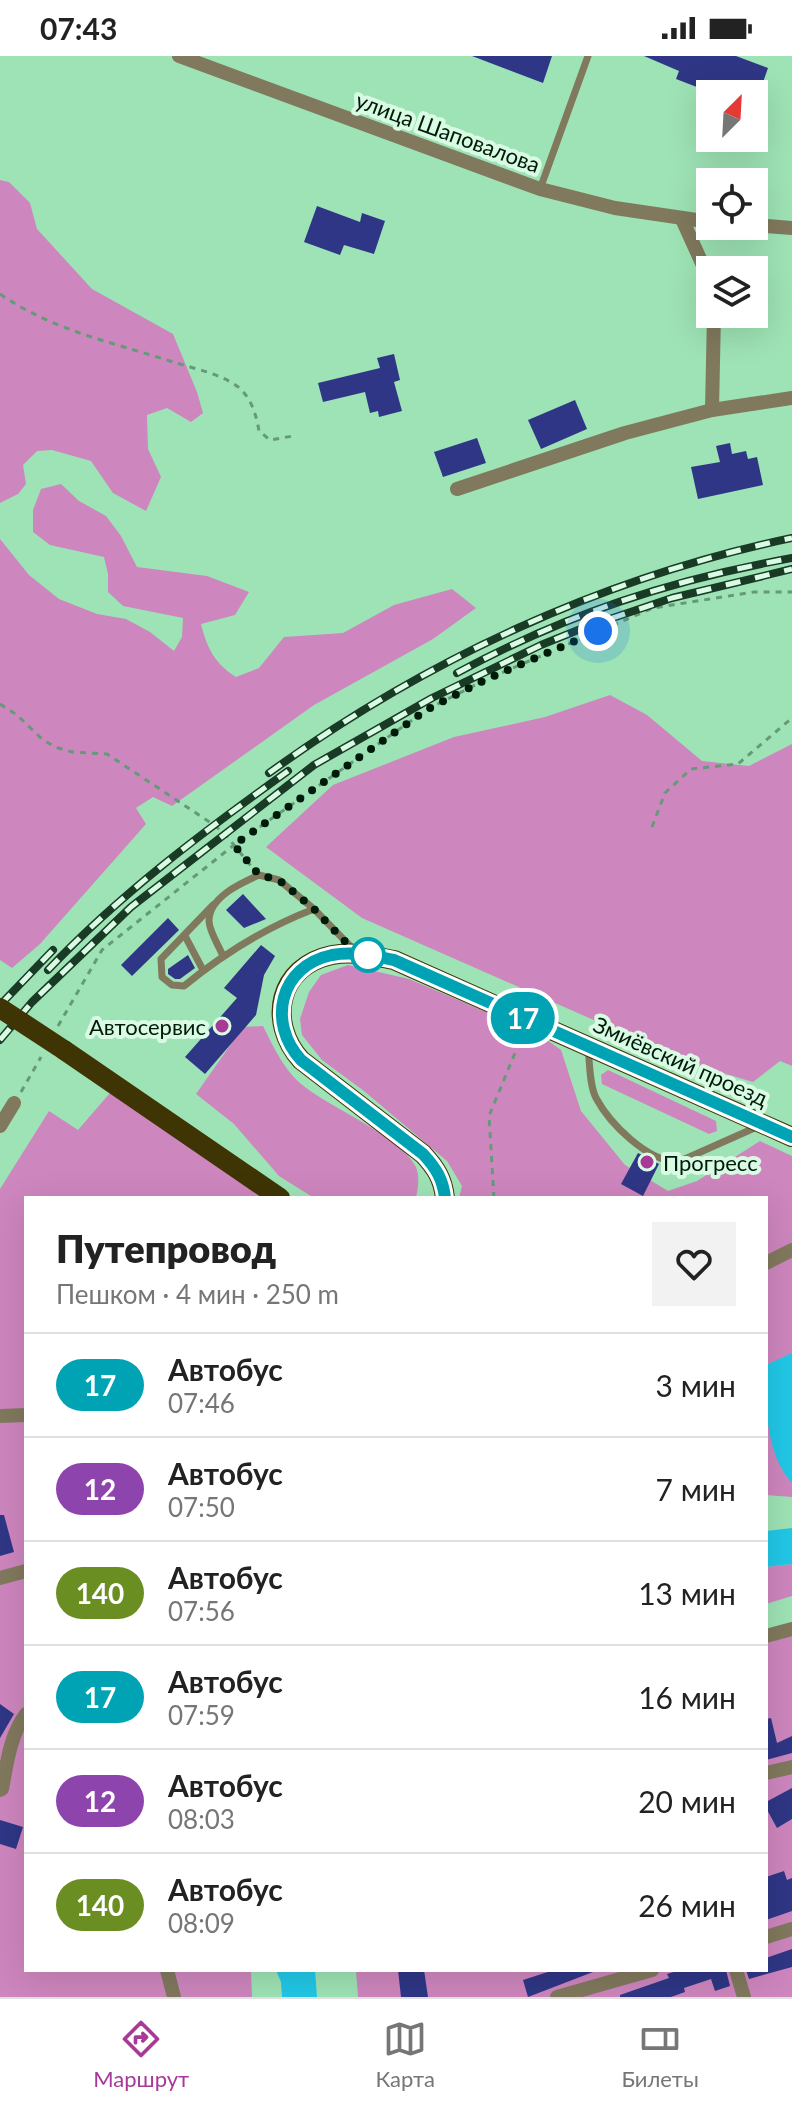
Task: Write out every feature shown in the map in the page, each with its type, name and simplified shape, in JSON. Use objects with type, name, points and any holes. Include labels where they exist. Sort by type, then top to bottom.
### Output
[{"type":"main road","name":"Змиёвский проезд","points":[[445,1196],[437,1169],[423,1154],[301,1060],[289,1047],[283,1032],[281,1006],[294,978],[317,960],[356,953],[394,960],[792,1137]]},
{"type":"main road","points":[[0,1008],[277,1196]]},
{"type":"street","name":"улица Шаповалова","points":[[179,56],[540,189],[615,208],[696,220]]},
{"type":"street","points":[[682,219],[699,256]]},
{"type":"street","points":[[768,226],[792,228]]},
{"type":"street","points":[[712,410],[714,328]]},
{"type":"street","points":[[457,489],[625,433],[712,410],[792,398]]},
{"type":"street","points":[[0,1126],[14,1103]]},
{"type":"street","points":[[768,1262],[792,1250]]},
{"type":"street","points":[[0,1416],[24,1415]]},
{"type":"street","points":[[0,1578],[24,1572]]},
{"type":"street","points":[[768,1635],[792,1629]]},
{"type":"street","points":[[0,1790],[10,1748],[24,1717]]},
{"type":"street","points":[[768,1773],[792,1767]]},
{"type":"street","points":[[768,1936],[792,1929]]},
{"type":"street","points":[[168,1972],[174,1997]]},
{"type":"street","points":[[557,1997],[645,1972]]},
{"type":"street","points":[[737,1972],[744,1997]]},
{"type":"lane","points":[[540,189],[588,56]]},
{"type":"lane","points":[[314,909],[286,920],[223,956],[184,986],[172,985],[162,977],[161,959],[213,905],[236,886],[259,875],[279,880],[314,909],[356,953]]},
{"type":"lane","points":[[213,905],[208,922],[223,956]]},
{"type":"lane","points":[[185,936],[203,970]]},
{"type":"lane","points":[[587,1046],[597,1098],[626,1138],[669,1162],[678,1162],[765,1123]]},
{"type":"path","points":[[0,294],[43,320],[82,336],[132,348],[216,375],[237,385],[255,409],[259,431],[270,440],[293,436]]},
{"type":"path","points":[[14,1103],[55,1044],[102,950],[234,845],[428,709],[487,679],[653,608],[754,592],[792,592]]},
{"type":"path","points":[[0,704],[55,747],[72,752],[107,754],[214,825],[259,875]]},
{"type":"path","points":[[652,827],[665,793],[691,769],[738,764],[792,718]]},
{"type":"path","points":[[494,1196],[489,1116],[529,1020]]},
{"type":"shaded area","points":[[0,180],[9,182],[30,203],[37,229],[92,289],[173,334],[203,413],[191,422],[167,408],[147,415],[148,449],[161,477],[146,511],[113,493],[91,461],[52,450],[37,451],[23,465],[26,484],[18,494],[0,503]]},
{"type":"shaded area","points":[[61,484],[79,501],[106,516],[121,536],[137,567],[207,576],[249,592],[235,615],[201,624],[213,655],[236,677],[259,668],[284,637],[343,633],[394,605],[452,589],[476,608],[433,639],[314,705],[172,806],[153,797],[136,808],[146,824],[40,944],[12,968],[0,960],[0,539],[29,575],[59,599],[97,614],[126,619],[150,632],[174,651],[182,637],[183,618],[123,606],[108,592],[104,557],[50,545],[33,532],[33,510],[41,489]]},
{"type":"shaded area","points":[[610,695],[647,715],[702,761],[749,766],[792,744],[792,1066],[780,1061],[753,1082],[696,1065],[362,918],[266,847],[333,785],[454,737],[545,717]]},
{"type":"shaded area","points":[[348,965],[409,979],[540,1035],[561,1050],[581,1111],[625,1165],[668,1191],[697,1181],[760,1141],[792,1156],[792,1497],[768,1495],[768,1196],[460,1196],[462,1186],[447,1161],[322,1060],[302,1035],[300,1019],[309,992],[321,975]]},
{"type":"shaded area","points":[[263,1026],[281,1059],[298,1081],[317,1096],[382,1134],[408,1156],[418,1175],[416,1196],[311,1196],[279,1176],[234,1124],[196,1094],[243,1027]]},
{"type":"shaded area","points":[[608,1070],[716,1121],[717,1131],[709,1134],[602,1084],[601,1075]]},
{"type":"shaded area","points":[[110,1093],[261,1196],[24,1196],[24,1972],[251,1972],[252,1997],[0,1997],[0,1189],[49,1111],[78,1130]]},
{"type":"shaded area","points":[[792,1564],[792,1596],[768,1603],[768,1567]]},
{"type":"shaded area","points":[[792,1636],[792,1997],[358,1997],[356,1972],[768,1972],[768,1642]]},
{"type":"water","points":[[792,1353],[792,1483],[783,1471],[771,1442],[768,1427],[768,1364]]},
{"type":"water","points":[[792,1528],[792,1564],[768,1567],[768,1531]]},
{"type":"water","points":[[277,1972],[315,1972],[317,1997],[282,1997]]},
{"type":"building","points":[[472,56],[552,56],[543,83]]},
{"type":"building","points":[[644,56],[736,56],[768,68],[764,80],[696,80],[696,87],[676,79],[679,71]]},
{"type":"building","points":[[317,206],[360,222],[362,213],[385,221],[374,254],[344,245],[340,255],[304,242]]},
{"type":"building","points":[[394,354],[400,380],[394,382],[402,411],[379,417],[378,411],[370,413],[365,392],[323,402],[318,383],[380,368],[377,358]]},
{"type":"building","points":[[575,400],[587,429],[541,449],[528,420]]},
{"type":"building","points":[[477,438],[486,463],[443,477],[434,452]]},
{"type":"building","points":[[730,443],[732,454],[746,451],[748,459],[757,457],[763,485],[698,499],[691,467],[720,462],[716,446]]},
{"type":"building","points":[[243,894],[266,919],[244,928],[226,910]]},
{"type":"building","points":[[168,918],[179,930],[132,976],[121,965]]},
{"type":"building","points":[[261,945],[275,956],[264,975],[256,1015],[205,1074],[185,1057],[237,998],[224,988]]},
{"type":"building","points":[[188,955],[195,968],[180,979],[168,974],[168,969]]},
{"type":"building","points":[[638,1153],[659,1164],[643,1196],[621,1184]]},
{"type":"building","points":[[0,1515],[4,1515],[14,1552],[0,1556]]},
{"type":"building","points":[[0,1704],[14,1714],[0,1738]]},
{"type":"building","points":[[771,1718],[777,1743],[792,1736],[792,1753],[768,1759],[768,1719]]},
{"type":"building","points":[[792,1788],[792,1819],[777,1828],[768,1812],[768,1801]]},
{"type":"building","points":[[0,1820],[23,1827],[16,1849],[0,1844]]},
{"type":"building","points":[[784,1871],[787,1880],[792,1878],[792,1911],[768,1919],[768,1876]]},
{"type":"building","points":[[792,1949],[792,1967],[749,1979],[747,1972],[768,1972],[768,1957]]},
{"type":"building","points":[[398,1972],[424,1972],[428,1997],[401,1997]]},
{"type":"building","points":[[548,1972],[593,1972],[528,1997],[523,1980]]},
{"type":"building","points":[[726,1972],[730,1986],[715,1991],[711,1979],[684,1988],[685,1992],[671,1997],[620,1997],[669,1978],[667,1974]]},
{"type":"railway","points":[[269,773],[390,694],[518,628],[653,575],[792,538]]},
{"type":"railway","points":[[457,673],[579,616],[662,588],[792,558]]},
{"type":"railway","points":[[0,1040],[32,1002],[131,907],[314,765],[432,698],[541,645],[672,598],[792,569]]},
{"type":"railway","points":[[48,970],[104,915],[163,865],[288,771]]},
{"type":"railway","points":[[0,1005],[53,950]]},
{"type":"bus line","name":"17","points":[[445,1196],[437,1169],[423,1154],[301,1060],[289,1047],[280,1018],[281,1006],[294,978],[317,960],[356,953],[394,960],[792,1137]]},
{"type":"place","name":"Автосервис","points":[[222,1026]]},
{"type":"place","name":"Прогресс","points":[[647,1162]]},
{"type":"route","points":[[368,955],[375,957],[356,953],[314,909],[279,880],[259,875],[234,845],[428,709],[487,679],[598,631]]}]
